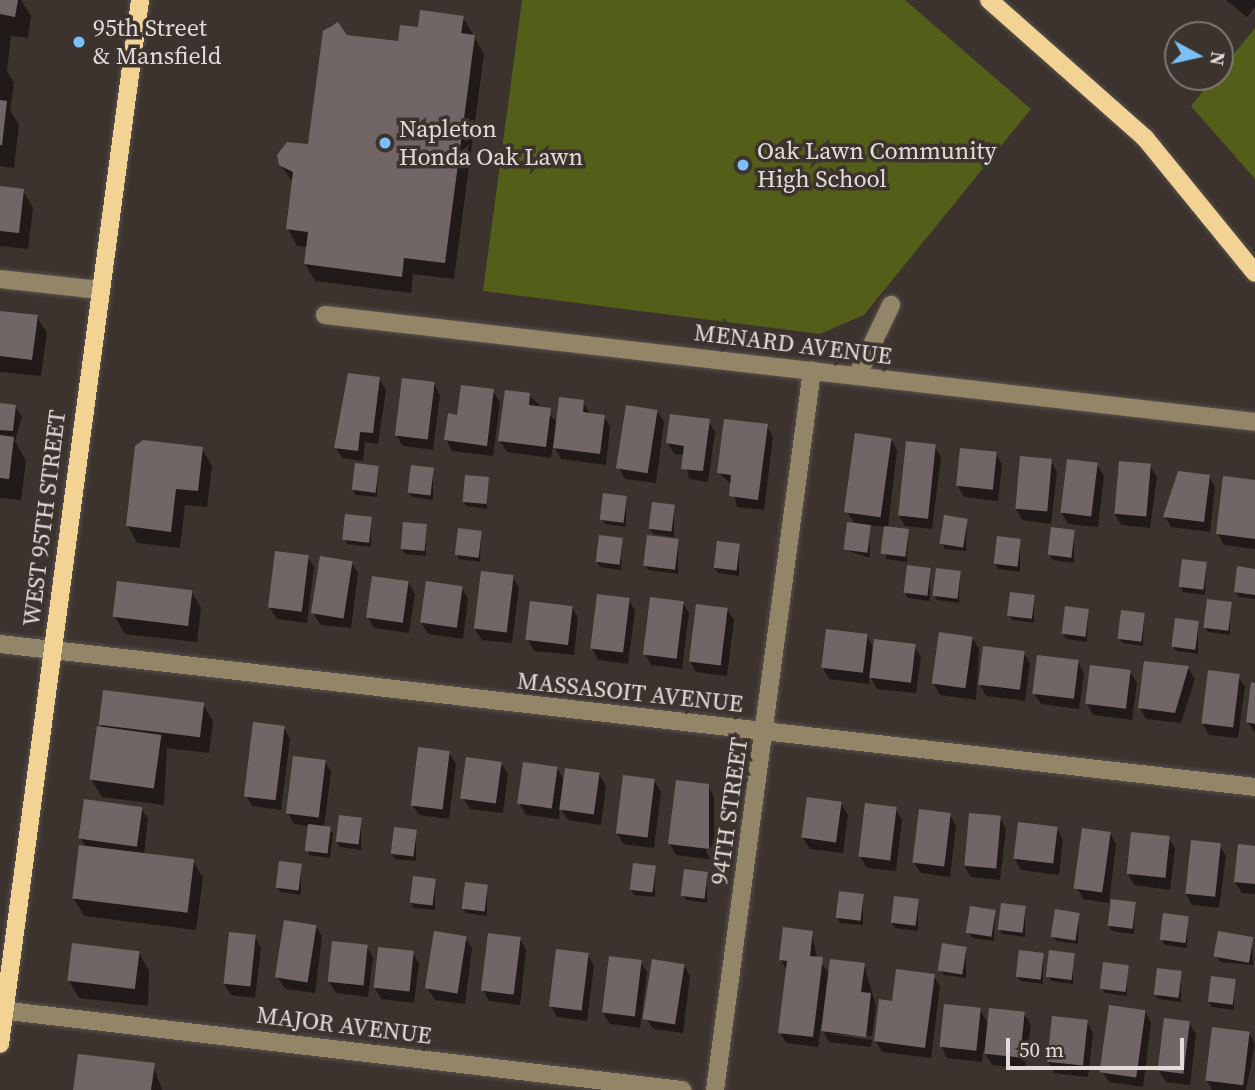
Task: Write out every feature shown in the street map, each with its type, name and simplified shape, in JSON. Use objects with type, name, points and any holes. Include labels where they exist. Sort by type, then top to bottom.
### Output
[{"type":"main road","name":"WEST 95TH STREET","points":[[0,1044],[2,1010],[140,0]]},
{"type":"main road","points":[[989,0],[1145,138],[1255,273]]},
{"type":"street","points":[[0,279],[99,290]]},
{"type":"street","points":[[857,376],[891,305]]},
{"type":"street","name":"MENARD AVENUE","points":[[325,315],[1255,422]]},
{"type":"street","name":"94TH STREET","points":[[715,1090],[812,371]]},
{"type":"street","name":"MASSASOIT AVENUE","points":[[0,644],[1255,787]]},
{"type":"street","name":"MAJOR AVENUE","points":[[2,1010],[682,1090]]},
{"type":"green space","name":"Oak Lawn Community High School","points":[[522,0],[905,0],[1031,109],[864,315],[820,334],[483,291]]},
{"type":"green space","points":[[1255,28],[1255,179],[1191,106],[1203,91],[1234,91],[1234,54]]},
{"type":"building","points":[[0,0],[18,0],[15,17],[0,14]]},
{"type":"building","name":"Napleton Honda Oak Lawn","points":[[420,10],[464,16],[461,33],[475,35],[445,263],[404,258],[402,277],[304,264],[308,232],[286,229],[293,172],[279,165],[277,155],[287,142],[308,144],[323,31],[338,22],[347,35],[398,41],[400,25],[418,27]]},
{"type":"building","points":[[0,100],[7,101],[2,145],[0,145]]},
{"type":"building","points":[[0,186],[24,189],[19,233],[0,231]]},
{"type":"building","points":[[0,311],[38,315],[32,360],[0,356]]},
{"type":"building","points":[[348,373],[380,377],[373,433],[360,432],[358,451],[334,448]]},
{"type":"building","points":[[402,378],[435,382],[428,440],[395,436]]},
{"type":"building","points":[[461,385],[494,389],[487,446],[444,440],[448,413],[457,415]]},
{"type":"building","points":[[505,390],[530,393],[529,405],[551,408],[546,447],[498,441]]},
{"type":"building","points":[[559,397],[584,400],[583,412],[605,415],[600,454],[553,448]]},
{"type":"building","points":[[0,403],[16,405],[13,431],[0,430]]},
{"type":"building","points":[[626,405],[658,410],[648,473],[616,468]]},
{"type":"building","points":[[670,414],[710,419],[703,471],[681,469],[684,446],[666,443]]},
{"type":"building","points":[[724,419],[768,424],[758,500],[729,496],[731,475],[717,473]]},
{"type":"building","points":[[855,433],[892,438],[881,517],[844,512]]},
{"type":"building","points":[[0,435],[14,437],[9,479],[0,478]]},
{"type":"building","points":[[143,440],[203,447],[198,491],[176,489],[171,532],[126,526],[135,446]]},
{"type":"building","points":[[906,441],[936,444],[928,519],[898,516]]},
{"type":"building","points":[[960,448],[997,452],[993,490],[956,486]]},
{"type":"building","points":[[1020,456],[1052,459],[1047,512],[1015,509]]},
{"type":"building","points":[[1067,459],[1098,463],[1091,516],[1060,513]]},
{"type":"building","points":[[1119,461],[1151,464],[1146,517],[1114,514]]},
{"type":"building","points":[[355,463],[379,466],[376,493],[352,490]]},
{"type":"building","points":[[411,465],[434,468],[430,496],[408,493]]},
{"type":"building","points":[[1178,471],[1210,475],[1204,522],[1163,517]]},
{"type":"building","points":[[465,475],[489,477],[487,504],[463,502]]},
{"type":"building","points":[[1223,476],[1255,480],[1255,539],[1216,534]]},
{"type":"building","points":[[603,493],[627,496],[624,523],[600,520]]},
{"type":"building","points":[[652,502],[675,505],[672,532],[649,529]]},
{"type":"building","points":[[345,514],[372,517],[369,543],[342,540]]},
{"type":"building","points":[[944,515],[968,519],[963,547],[939,544]]},
{"type":"building","points":[[403,522],[427,524],[425,551],[401,549]]},
{"type":"building","points":[[847,522],[871,525],[867,553],[844,550]]},
{"type":"building","points":[[884,526],[909,529],[905,557],[881,554]]},
{"type":"building","points":[[1051,527],[1075,530],[1071,558],[1048,555]]},
{"type":"building","points":[[458,528],[482,531],[479,558],[455,555]]},
{"type":"building","points":[[599,535],[623,538],[620,565],[596,562]]},
{"type":"building","points":[[647,535],[679,539],[675,570],[643,566]]},
{"type":"building","points":[[997,536],[1021,539],[1017,567],[994,564]]},
{"type":"building","points":[[717,541],[740,544],[737,571],[714,568]]},
{"type":"building","points":[[275,551],[309,555],[302,612],[268,608]]},
{"type":"building","points":[[320,556],[353,561],[344,618],[311,613]]},
{"type":"building","points":[[1182,559],[1207,562],[1203,590],[1179,587]]},
{"type":"building","points":[[907,565],[931,568],[927,596],[904,593]]},
{"type":"building","points":[[1237,566],[1255,569],[1255,595],[1234,592]]},
{"type":"building","points":[[936,568],[961,571],[957,599],[933,596]]},
{"type":"building","points":[[481,571],[514,575],[507,633],[474,629]]},
{"type":"building","points":[[372,576],[409,581],[403,623],[366,618]]},
{"type":"building","points":[[117,581],[192,590],[188,626],[113,617]]},
{"type":"building","points":[[426,581],[463,586],[457,628],[420,623]]},
{"type":"building","points":[[1010,592],[1035,595],[1032,619],[1007,616]]},
{"type":"building","points":[[597,594],[630,598],[623,653],[590,649]]},
{"type":"building","points":[[650,597],[684,601],[677,659],[643,655]]},
{"type":"building","points":[[1207,599],[1232,602],[1228,631],[1203,628]]},
{"type":"building","points":[[530,601],[573,606],[568,645],[525,640]]},
{"type":"building","points":[[696,604],[728,608],[721,665],[689,662]]},
{"type":"building","points":[[1065,606],[1089,609],[1085,637],[1062,634]]},
{"type":"building","points":[[1121,610],[1145,613],[1141,642],[1117,639]]},
{"type":"building","points":[[1175,618],[1199,621],[1195,650],[1171,647]]},
{"type":"building","points":[[826,629],[868,634],[863,673],[821,668]]},
{"type":"building","points":[[939,632],[973,637],[965,688],[932,683]]},
{"type":"building","points":[[874,639],[916,644],[911,683],[869,678]]},
{"type":"building","points":[[983,646],[1025,651],[1020,690],[978,685]]},
{"type":"building","points":[[1037,655],[1079,660],[1074,699],[1032,694]]},
{"type":"building","points":[[1144,661],[1189,666],[1175,713],[1138,708]]},
{"type":"building","points":[[1090,665],[1131,670],[1126,709],[1085,704]]},
{"type":"building","points":[[1208,670],[1240,674],[1233,727],[1201,724]]},
{"type":"building","points":[[1251,682],[1255,683],[1255,724],[1246,722]]},
{"type":"building","points":[[103,690],[204,702],[200,737],[99,725]]},
{"type":"building","points":[[253,722],[285,726],[276,800],[244,796]]},
{"type":"building","points":[[97,726],[161,735],[154,789],[89,779]]},
{"type":"building","points":[[418,747],[450,751],[443,809],[411,806]]},
{"type":"building","points":[[293,756],[326,760],[319,818],[286,814]]},
{"type":"building","points":[[466,757],[502,762],[496,804],[460,799]]},
{"type":"building","points":[[523,762],[558,767],[552,808],[517,804]]},
{"type":"building","points":[[565,768],[600,773],[594,814],[559,810]]},
{"type":"building","points":[[623,775],[655,779],[648,837],[616,834]]},
{"type":"building","points":[[676,780],[709,784],[709,849],[668,844]]},
{"type":"building","points":[[807,797],[842,802],[836,842],[801,838]]},
{"type":"building","points":[[84,799],[142,807],[137,847],[78,839]]},
{"type":"building","points":[[865,803],[897,807],[890,860],[858,857]]},
{"type":"building","points":[[919,809],[951,813],[944,866],[912,863]]},
{"type":"building","points":[[969,813],[1001,816],[996,869],[964,866]]},
{"type":"building","points":[[339,815],[362,818],[359,845],[336,842]]},
{"type":"building","points":[[1018,822],[1058,827],[1053,864],[1013,859]]},
{"type":"building","points":[[308,824],[331,827],[328,854],[305,851]]},
{"type":"building","points":[[394,827],[417,830],[414,857],[391,854]]},
{"type":"building","points":[[1082,828],[1111,832],[1102,892],[1074,888]]},
{"type":"building","points":[[1131,832],[1170,836],[1165,878],[1127,874]]},
{"type":"building","points":[[1191,840],[1221,843],[1215,897],[1185,894]]},
{"type":"building","points":[[1238,844],[1255,846],[1255,884],[1234,882]]},
{"type":"building","points":[[79,845],[194,859],[188,913],[72,899]]},
{"type":"building","points":[[279,861],[302,864],[299,891],[276,888]]},
{"type":"building","points":[[633,863],[656,866],[653,893],[630,890]]},
{"type":"building","points":[[684,869],[708,872],[705,899],[681,896]]},
{"type":"building","points":[[413,876],[436,879],[433,906],[410,903]]},
{"type":"building","points":[[465,882],[488,885],[485,912],[462,909]]},
{"type":"building","points":[[839,891],[864,894],[861,921],[836,918]]},
{"type":"building","points":[[894,896],[919,899],[916,926],[891,923]]},
{"type":"building","points":[[1111,899],[1136,902],[1133,929],[1108,926]]},
{"type":"building","points":[[1001,903],[1026,906],[1023,933],[998,930]]},
{"type":"building","points":[[970,906],[996,910],[991,937],[966,933]]},
{"type":"building","points":[[1055,909],[1080,913],[1075,941],[1051,937]]},
{"type":"building","points":[[1163,913],[1189,916],[1186,943],[1160,940]]},
{"type":"building","points":[[284,920],[317,925],[308,982],[275,977]]},
{"type":"building","points":[[783,927],[813,931],[810,956],[823,957],[813,1037],[778,1033],[787,961],[779,960]]},
{"type":"building","points":[[434,931],[467,936],[458,993],[425,988]]},
{"type":"building","points":[[1218,931],[1253,937],[1249,963],[1213,957]]},
{"type":"building","points":[[229,932],[256,935],[250,987],[224,984]]},
{"type":"building","points":[[488,933],[521,937],[514,995],[481,991]]},
{"type":"building","points":[[332,941],[368,945],[364,986],[328,982]]},
{"type":"building","points":[[72,943],[139,951],[135,989],[67,981]]},
{"type":"building","points":[[942,943],[967,947],[962,975],[938,971]]},
{"type":"building","points":[[378,947],[414,951],[410,992],[374,988]]},
{"type":"building","points":[[556,949],[589,953],[582,1011],[549,1007]]},
{"type":"building","points":[[1019,950],[1044,953],[1041,980],[1016,977]]},
{"type":"building","points":[[1049,950],[1075,953],[1072,980],[1046,977]]},
{"type":"building","points":[[609,956],[642,960],[635,1017],[602,1013]]},
{"type":"building","points":[[652,959],[685,964],[675,1024],[642,1019]]},
{"type":"building","points":[[830,959],[865,963],[861,992],[871,993],[866,1037],[821,1031]]},
{"type":"building","points":[[1103,962],[1129,965],[1126,992],[1100,989]]},
{"type":"building","points":[[1157,968],[1182,971],[1179,998],[1154,995]]},
{"type":"building","points":[[896,969],[935,974],[925,1048],[874,1041],[879,999],[892,1001]]},
{"type":"building","points":[[1211,976],[1236,979],[1233,1005],[1208,1002]]},
{"type":"building","points":[[944,1004],[981,1008],[976,1051],[940,1047]]},
{"type":"building","points":[[1109,1005],[1146,1010],[1136,1077],[1100,1072]]},
{"type":"building","points":[[989,1008],[1025,1012],[1020,1058],[984,1054]]},
{"type":"building","points":[[1052,1016],[1088,1020],[1083,1066],[1047,1062]]},
{"type":"building","points":[[1164,1018],[1190,1021],[1183,1074],[1158,1071]]},
{"type":"building","points":[[1212,1027],[1250,1032],[1243,1085],[1205,1081]]},
{"type":"building","points":[[78,1054],[155,1063],[151,1090],[73,1090]]},
{"type":"place","name":"95th Street & Mansfield","points":[[79,42]]},
{"type":"place","name":"Napleton Honda Oak Lawn","points":[[385,143]]},
{"type":"place","name":"Oak Lawn Community High School","points":[[743,165]]}]
